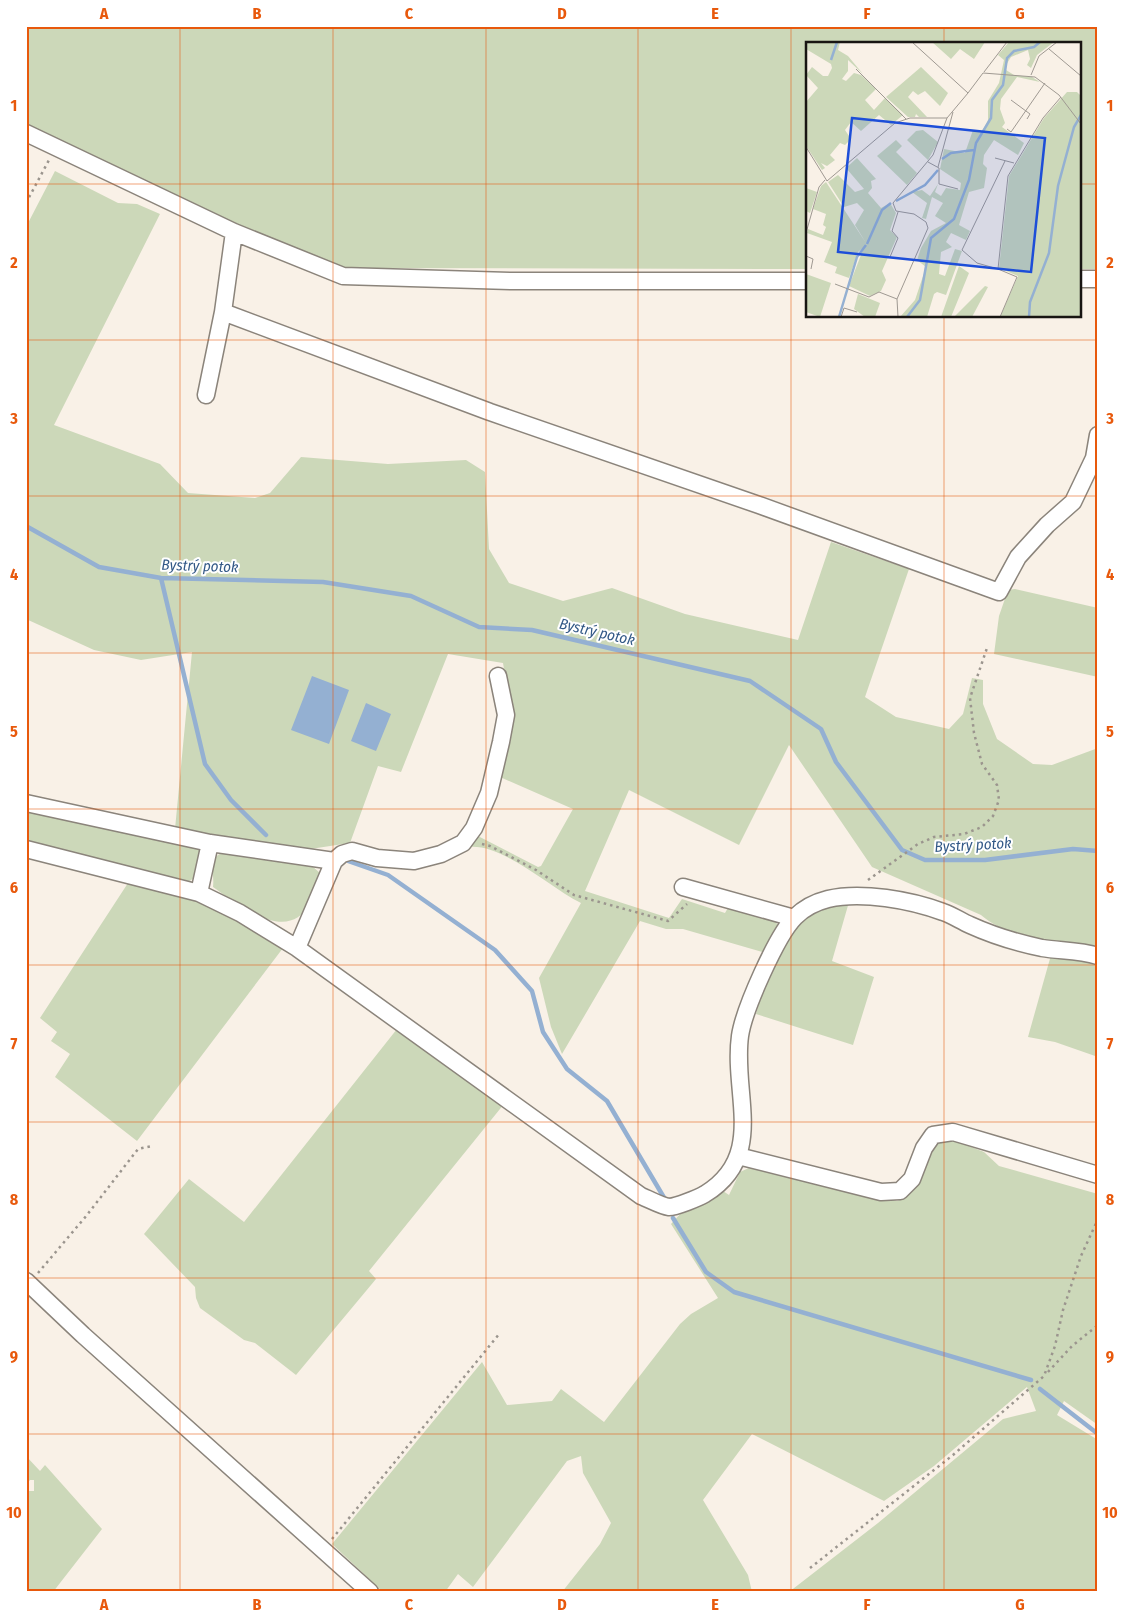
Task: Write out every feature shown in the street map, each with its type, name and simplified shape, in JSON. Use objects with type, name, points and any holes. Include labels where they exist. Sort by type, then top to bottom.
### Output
[{"type":"street","points":[[26,132],[234,232],[343,276],[512,282],[806,281]]},
{"type":"street","points":[[206,395],[223,312],[234,232]]},
{"type":"street","points":[[1082,279],[1098,279]]},
{"type":"street","points":[[223,312],[490,412],[759,504],[999,592],[1018,557],[1047,525],[1073,502],[1094,458],[1098,435]]},
{"type":"street","points":[[297,948],[334,861],[342,854],[352,851],[377,858],[414,861],[441,854],[463,844],[474,828],[489,793],[501,742],[506,715],[498,676]]},
{"type":"street","points":[[26,802],[210,843],[334,861]]},
{"type":"street","points":[[199,893],[210,843]]},
{"type":"street","points":[[26,849],[199,893],[240,913],[297,948],[641,1196],[670,1207],[700,1197],[719,1185],[730,1174],[738,1156],[743,1127],[739,1051],[744,1016],[784,932],[794,918],[808,907],[826,899],[846,895],[864,896],[943,912],[971,926],[1042,948],[1098,956]]},
{"type":"street","points":[[683,887],[794,918]]},
{"type":"street","points":[[738,1156],[881,1192],[900,1191],[912,1179],[924,1148],[934,1135],[953,1132],[1098,1174]]},
{"type":"street","points":[[28,1283],[324,1548],[370,1592]]},
{"type":"path","points":[[26,203],[56,146]]},
{"type":"path","points":[[868,880],[918,844],[934,837],[964,834],[982,827],[993,816],[999,800],[997,785],[982,764],[974,733],[970,698],[988,648]]},
{"type":"path","points":[[463,844],[490,846],[536,870],[574,895],[663,922],[673,919],[700,892]]},
{"type":"path","points":[[28,1283],[88,1215],[138,1149],[152,1146]]},
{"type":"path","points":[[1044,1376],[1056,1346],[1063,1310],[1081,1256],[1098,1218]]},
{"type":"path","points":[[810,1568],[953,1455],[1044,1376],[1057,1360],[1098,1325]]},
{"type":"path","points":[[324,1548],[500,1333]]},
{"type":"green space","points":[[26,26],[1098,26],[1098,269],[1082,269],[1082,42],[806,42],[806,269],[346,268],[237,225],[170,195],[26,125]]},
{"type":"green space","points":[[55,171],[118,203],[137,204],[160,214],[54,425],[160,464],[188,493],[255,498],[270,493],[301,457],[388,464],[466,460],[485,472],[489,549],[509,583],[563,601],[612,588],[685,614],[798,640],[831,542],[909,569],[865,697],[896,717],[949,729],[963,714],[972,678],[983,680],[983,704],[997,739],[1033,764],[1052,765],[1098,748],[1098,949],[1021,936],[993,924],[981,915],[872,867],[789,745],[739,845],[629,790],[585,891],[669,918],[682,899],[725,913],[729,906],[772,918],[778,925],[766,953],[683,929],[666,929],[640,921],[562,1054],[551,1027],[539,978],[581,903],[497,852],[469,847],[476,835],[538,867],[541,866],[573,809],[500,777],[512,717],[503,663],[448,654],[401,772],[378,766],[350,843],[297,851],[175,829],[192,652],[141,660],[94,650],[26,619],[26,227]]},
{"type":"green space","points":[[1015,589],[1098,608],[1098,677],[994,654],[999,616],[1008,590]]},
{"type":"green space","points":[[26,808],[198,848],[201,855],[197,876],[188,882],[26,842]]},
{"type":"green space","points":[[228,851],[312,866],[320,873],[315,891],[301,915],[290,921],[263,918],[213,887],[214,860],[216,856]]},
{"type":"green space","points":[[128,883],[195,900],[219,910],[283,948],[137,1141],[55,1077],[70,1054],[51,1041],[57,1032],[40,1018]]},
{"type":"green space","points":[[849,902],[832,961],[874,977],[853,1045],[756,1014],[773,963],[786,938],[794,928],[802,920],[813,914]]},
{"type":"green space","points":[[1051,955],[1098,962],[1098,1057],[1055,1042],[1028,1037]]},
{"type":"green space","points":[[397,1029],[504,1104],[369,1271],[376,1279],[296,1375],[255,1343],[244,1340],[200,1308],[196,1298],[195,1287],[144,1234],[189,1179],[244,1222]]},
{"type":"green space","points":[[951,1139],[984,1152],[999,1166],[1098,1194],[1098,1425],[1064,1401],[1057,1415],[1098,1440],[1098,1592],[789,1592],[878,1523],[1003,1419],[1036,1411],[1027,1387],[934,1466],[884,1501],[752,1434],[703,1500],[748,1575],[752,1592],[562,1592],[600,1544],[611,1523],[583,1473],[581,1456],[567,1461],[473,1587],[458,1574],[445,1592],[383,1592],[332,1544],[482,1362],[507,1405],[552,1401],[561,1389],[604,1422],[680,1324],[691,1314],[718,1298],[671,1224],[681,1213],[723,1191],[729,1195],[740,1172],[751,1167],[832,1188],[897,1201],[913,1190],[919,1182],[930,1156],[941,1140]]},
{"type":"green space","points":[[26,1456],[40,1471],[45,1465],[102,1529],[53,1592],[26,1592],[26,1491],[34,1491],[34,1480],[30,1480],[26,1485]]},
{"type":"water","points":[[312,676],[349,690],[329,744],[291,730]]},
{"type":"water","points":[[366,703],[391,714],[376,751],[351,741]]},
{"type":"waterway","name":"Bystrý potok","points":[[26,526],[99,567],[161,578],[323,582],[411,596],[479,627],[532,630],[750,681],[821,729],[836,762],[902,850],[925,860],[985,860],[1073,849],[1098,851]]},
{"type":"waterway","points":[[161,578],[205,764],[231,800],[266,835]]},
{"type":"waterway","points":[[348,861],[388,875],[495,950],[532,991],[543,1032],[567,1069],[607,1101],[666,1201]]},
{"type":"waterway","points":[[673,1218],[706,1272],[734,1292],[1031,1380]]},
{"type":"waterway","points":[[1040,1389],[1098,1434]]}]
